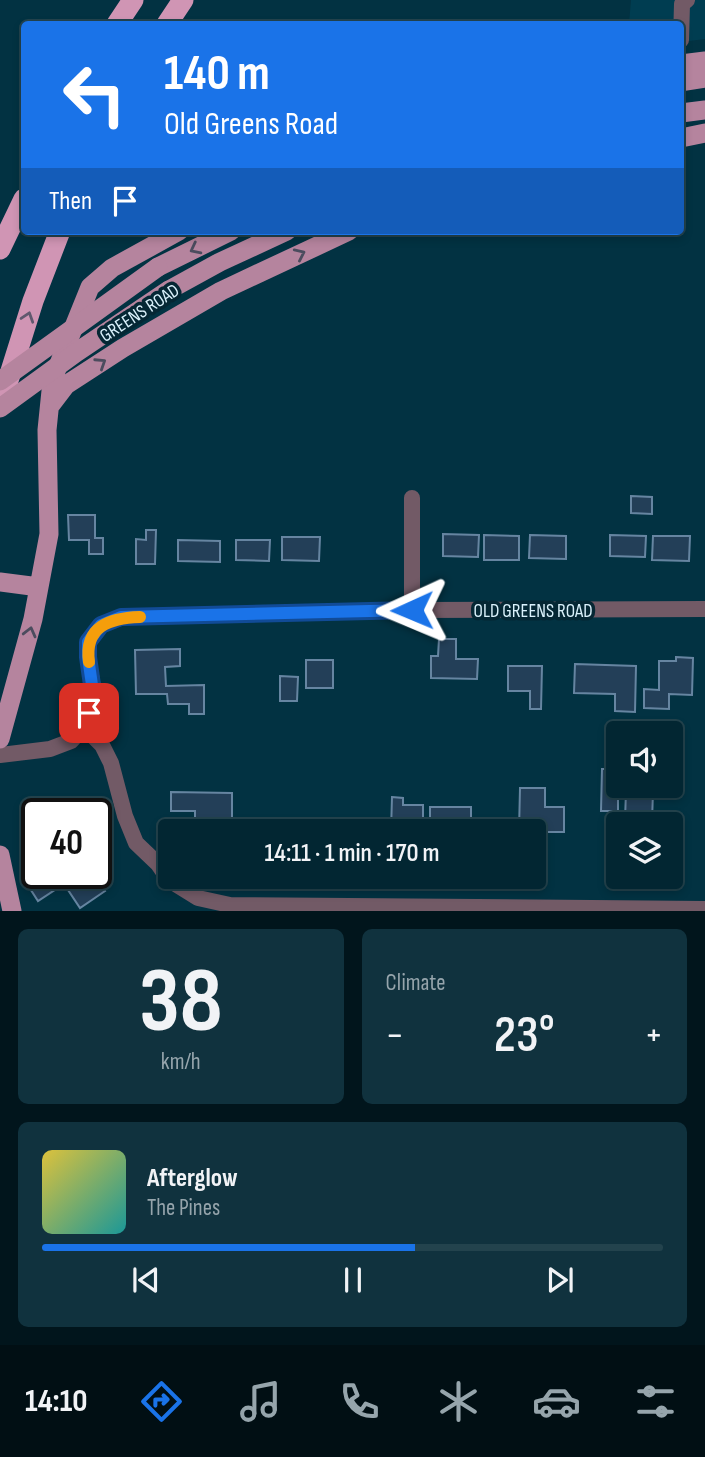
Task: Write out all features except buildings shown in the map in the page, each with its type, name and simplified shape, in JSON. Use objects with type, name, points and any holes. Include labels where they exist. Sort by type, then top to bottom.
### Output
[{"type":"highway","points":[[112,21],[121,0]]},
{"type":"highway","points":[[119,21],[133,0]]},
{"type":"highway","points":[[169,21],[183,0]]},
{"type":"highway","points":[[0,249],[21,205]]},
{"type":"highway","points":[[0,407],[29,313],[58,235]]},
{"type":"main road","points":[[684,64],[705,61]]},
{"type":"main road","points":[[684,82],[705,78]]},
{"type":"main road","points":[[684,114],[705,110]]},
{"type":"main road","points":[[684,137],[705,133]]},
{"type":"main road","points":[[0,739],[16,686],[49,534],[47,430],[52,381],[90,287],[112,268],[172,235]]},
{"type":"main road","name":"GREENS ROAD","points":[[0,381],[158,267],[223,235]]},
{"type":"main road","name":"GREENS ROAD","points":[[0,407],[169,290],[220,262],[279,235]]},
{"type":"main road","points":[[50,407],[66,385],[151,332],[221,291],[340,235]]},
{"type":"main road","points":[[112,268],[108,288],[120,308],[132,327],[151,332]]},
{"type":"main road","points":[[0,582],[39,587]]},
{"type":"main road","points":[[0,855],[12,911]]},
{"type":"street","points":[[682,21],[682,4],[687,0]]},
{"type":"street","points":[[412,498],[412,610]]},
{"type":"street","name":"OLD GREENS ROAD","points":[[84,727],[94,699],[88,642],[101,625],[121,617],[412,610],[705,609]]},
{"type":"street","points":[[0,755],[50,749],[71,740],[84,727],[102,745],[111,763],[125,816],[136,843],[170,880],[198,898],[230,905],[705,909]]},
{"type":"shaded area","points":[[631,0],[705,0],[705,39],[684,42],[684,21],[629,21]]},
{"type":"slow traffic","points":[[89,662],[88,642],[101,625],[121,617],[140,617]]},
{"type":"route","points":[[89,713],[94,699],[88,642],[101,625],[121,617],[412,610]]}]
